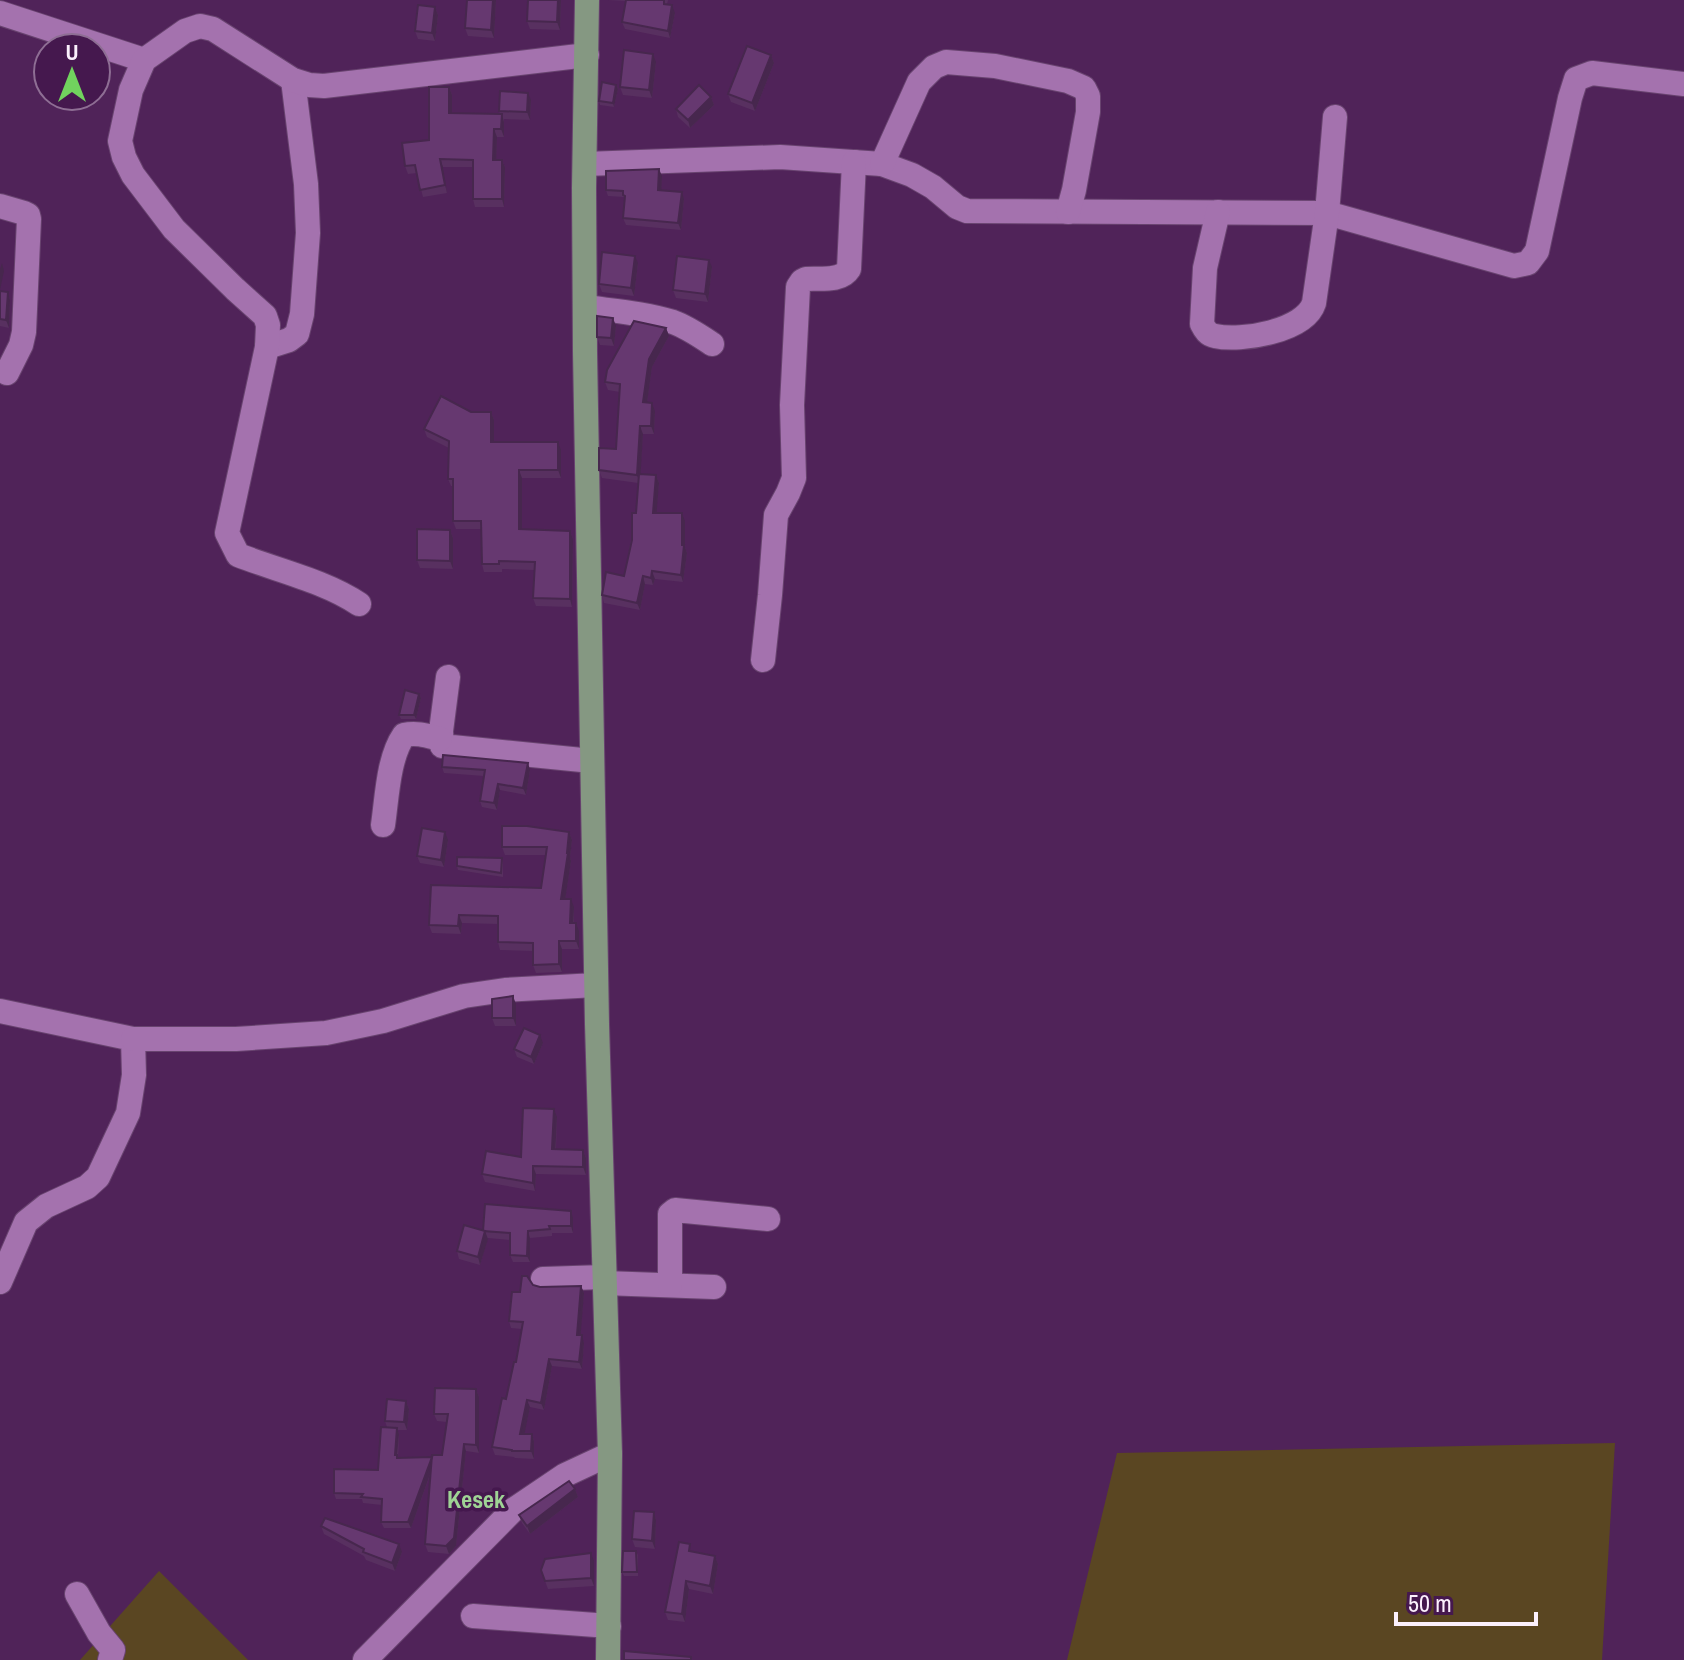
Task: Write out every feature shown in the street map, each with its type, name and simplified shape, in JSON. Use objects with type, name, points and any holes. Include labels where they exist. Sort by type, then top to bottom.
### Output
[{"type":"main road","points":[[587,0],[585,307],[596,985],[610,1454],[608,1660]]},
{"type":"street","points":[[10,10],[144,60]]},
{"type":"street","points":[[359,604],[321,585],[238,555],[231,544],[227,533],[267,347],[268,325],[265,316],[174,229],[133,175],[120,141],[131,90],[144,60],[185,31],[200,26],[213,29],[293,80],[309,85],[340,85],[587,55]]},
{"type":"street","points":[[882,164],[919,82],[934,67],[946,62],[995,66],[1068,81],[1084,88],[1088,96],[1088,112],[1068,212]]},
{"type":"street","points":[[585,164],[780,157],[882,164],[912,175],[967,211],[1327,213],[1514,266],[1528,263],[1537,251],[1576,79],[1592,73],[1684,84]]},
{"type":"street","points":[[267,347],[297,334],[302,314],[308,233],[306,184],[293,80]]},
{"type":"street","points":[[1218,212],[1205,268],[1202,324],[1205,330],[1213,336],[1233,337],[1271,332],[1298,322],[1312,309],[1327,213],[1335,117]]},
{"type":"street","points":[[763,660],[776,515],[794,478],[792,405],[798,287],[806,279],[840,277],[849,269],[854,162]]},
{"type":"street","points":[[0,206],[24,213],[29,219],[24,332],[7,373]]},
{"type":"street","points":[[585,307],[673,323],[695,332],[712,344]]},
{"type":"street","points":[[448,677],[440,739],[442,746],[592,761]]},
{"type":"street","points":[[383,825],[398,743],[404,735],[411,734],[440,739]]},
{"type":"street","points":[[0,1011],[133,1039],[236,1039],[326,1033],[383,1021],[464,996],[505,990],[596,985]]},
{"type":"street","points":[[0,1282],[26,1222],[46,1206],[87,1187],[98,1177],[128,1113],[134,1075],[133,1039]]},
{"type":"street","points":[[670,1285],[670,1214],[675,1210],[768,1219]]},
{"type":"street","points":[[543,1279],[714,1287]]},
{"type":"street","points":[[365,1660],[513,1510],[565,1475],[610,1454]]},
{"type":"street","points":[[77,1594],[99,1633],[113,1650],[110,1660]]},
{"type":"street","points":[[473,1616],[609,1626]]},
{"type":"shaded area","points":[[1615,1443],[1602,1660],[1067,1660],[1117,1453]]},
{"type":"shaded area","points":[[159,1571],[248,1660],[80,1660]]},
{"type":"building","points":[[467,0],[493,0],[491,30],[465,28]]},
{"type":"building","points":[[528,0],[558,0],[557,22],[527,21]]},
{"type":"building","points":[[626,0],[664,0],[664,4],[672,5],[668,31],[622,22]]},
{"type":"building","points":[[418,5],[435,7],[432,33],[415,31]]},
{"type":"building","points":[[747,46],[771,55],[752,103],[728,94]]},
{"type":"building","points":[[624,50],[653,54],[649,90],[620,87]]},
{"type":"building","points":[[602,82],[616,85],[613,103],[599,101]]},
{"type":"building","points":[[699,85],[711,97],[688,120],[676,109]]},
{"type":"building","points":[[429,87],[449,87],[449,113],[502,114],[501,129],[494,129],[493,160],[502,160],[502,199],[473,199],[473,160],[440,159],[445,185],[420,190],[415,165],[405,166],[402,143],[429,140]]},
{"type":"building","points":[[500,91],[528,93],[527,112],[499,111]]},
{"type":"building","points":[[659,169],[658,190],[682,192],[678,223],[623,218],[625,196],[623,191],[606,190],[606,171]]},
{"type":"building","points":[[602,252],[635,256],[631,288],[599,284]]},
{"type":"building","points":[[677,256],[709,260],[705,294],[673,290]]},
{"type":"building","points":[[0,291],[8,292],[6,320],[0,319]]},
{"type":"building","points":[[597,316],[613,318],[611,338],[597,337]]},
{"type":"building","points":[[634,321],[666,328],[649,359],[643,402],[652,403],[651,426],[640,426],[637,475],[599,470],[599,448],[616,449],[620,384],[605,382],[607,370]]},
{"type":"building","points":[[441,396],[471,412],[491,412],[491,442],[558,442],[558,470],[519,470],[519,529],[570,531],[570,599],[533,598],[535,562],[482,564],[481,521],[453,521],[453,479],[448,479],[449,441],[424,429]]},
{"type":"building","points":[[639,474],[656,475],[653,513],[682,513],[684,545],[681,575],[652,571],[651,578],[643,576],[637,603],[602,595],[606,572],[624,576],[632,540],[632,513],[636,513]]},
{"type":"building","points":[[417,529],[450,530],[450,561],[417,560]]},
{"type":"building","points":[[405,690],[419,694],[414,715],[399,715]]},
{"type":"building","points":[[443,755],[528,763],[523,788],[498,784],[494,803],[480,801],[485,770],[442,767]]},
{"type":"building","points":[[502,826],[569,832],[561,899],[571,899],[570,923],[576,923],[576,941],[559,941],[559,964],[533,965],[533,943],[498,942],[498,916],[459,915],[458,926],[429,925],[431,885],[541,888],[547,847],[502,847]]},
{"type":"building","points":[[422,828],[445,832],[441,860],[417,856]]},
{"type":"building","points":[[457,857],[502,858],[501,873],[457,866]]},
{"type":"building","points":[[513,996],[513,1018],[492,1018],[492,999]]},
{"type":"building","points":[[524,1028],[540,1035],[531,1057],[514,1049]]},
{"type":"building","points":[[523,1108],[554,1109],[552,1149],[583,1150],[583,1167],[533,1166],[533,1183],[482,1174],[486,1151],[521,1157]]},
{"type":"building","points":[[485,1204],[571,1211],[571,1226],[549,1226],[550,1229],[528,1231],[527,1256],[510,1255],[510,1233],[483,1231]]},
{"type":"building","points":[[464,1225],[485,1231],[478,1257],[457,1251]]},
{"type":"building","points":[[522,1276],[527,1276],[533,1285],[540,1287],[581,1286],[577,1335],[582,1335],[579,1362],[549,1359],[541,1403],[527,1400],[520,1434],[532,1434],[531,1451],[512,1451],[492,1447],[502,1398],[506,1399],[516,1362],[523,1322],[509,1321],[512,1292],[520,1292]]},
{"type":"building","points":[[435,1388],[476,1389],[476,1445],[464,1444],[454,1538],[446,1546],[425,1544],[432,1455],[442,1455],[448,1414],[434,1414]]},
{"type":"building","points":[[387,1399],[406,1401],[404,1422],[385,1421]]},
{"type":"building","points":[[381,1427],[397,1428],[397,1458],[432,1457],[408,1522],[381,1522],[382,1499],[361,1497],[363,1494],[334,1493],[334,1469],[378,1470]]},
{"type":"building","points":[[569,1481],[575,1489],[527,1526],[519,1515]]},
{"type":"building","points":[[634,1511],[654,1512],[652,1541],[632,1539]]},
{"type":"building","points":[[325,1518],[399,1544],[392,1563],[363,1552],[364,1549],[321,1526]]},
{"type":"building","points":[[679,1542],[690,1544],[689,1551],[715,1556],[710,1586],[686,1581],[682,1614],[665,1612]]},
{"type":"building","points":[[623,1551],[636,1551],[637,1572],[622,1572]]},
{"type":"building","points":[[591,1553],[591,1578],[545,1581],[541,1570],[545,1559]]},
{"type":"building","points":[[624,1651],[691,1657],[691,1660],[624,1660]]},
{"type":"district","name":"Kesek","points":[[476,1500]]}]
